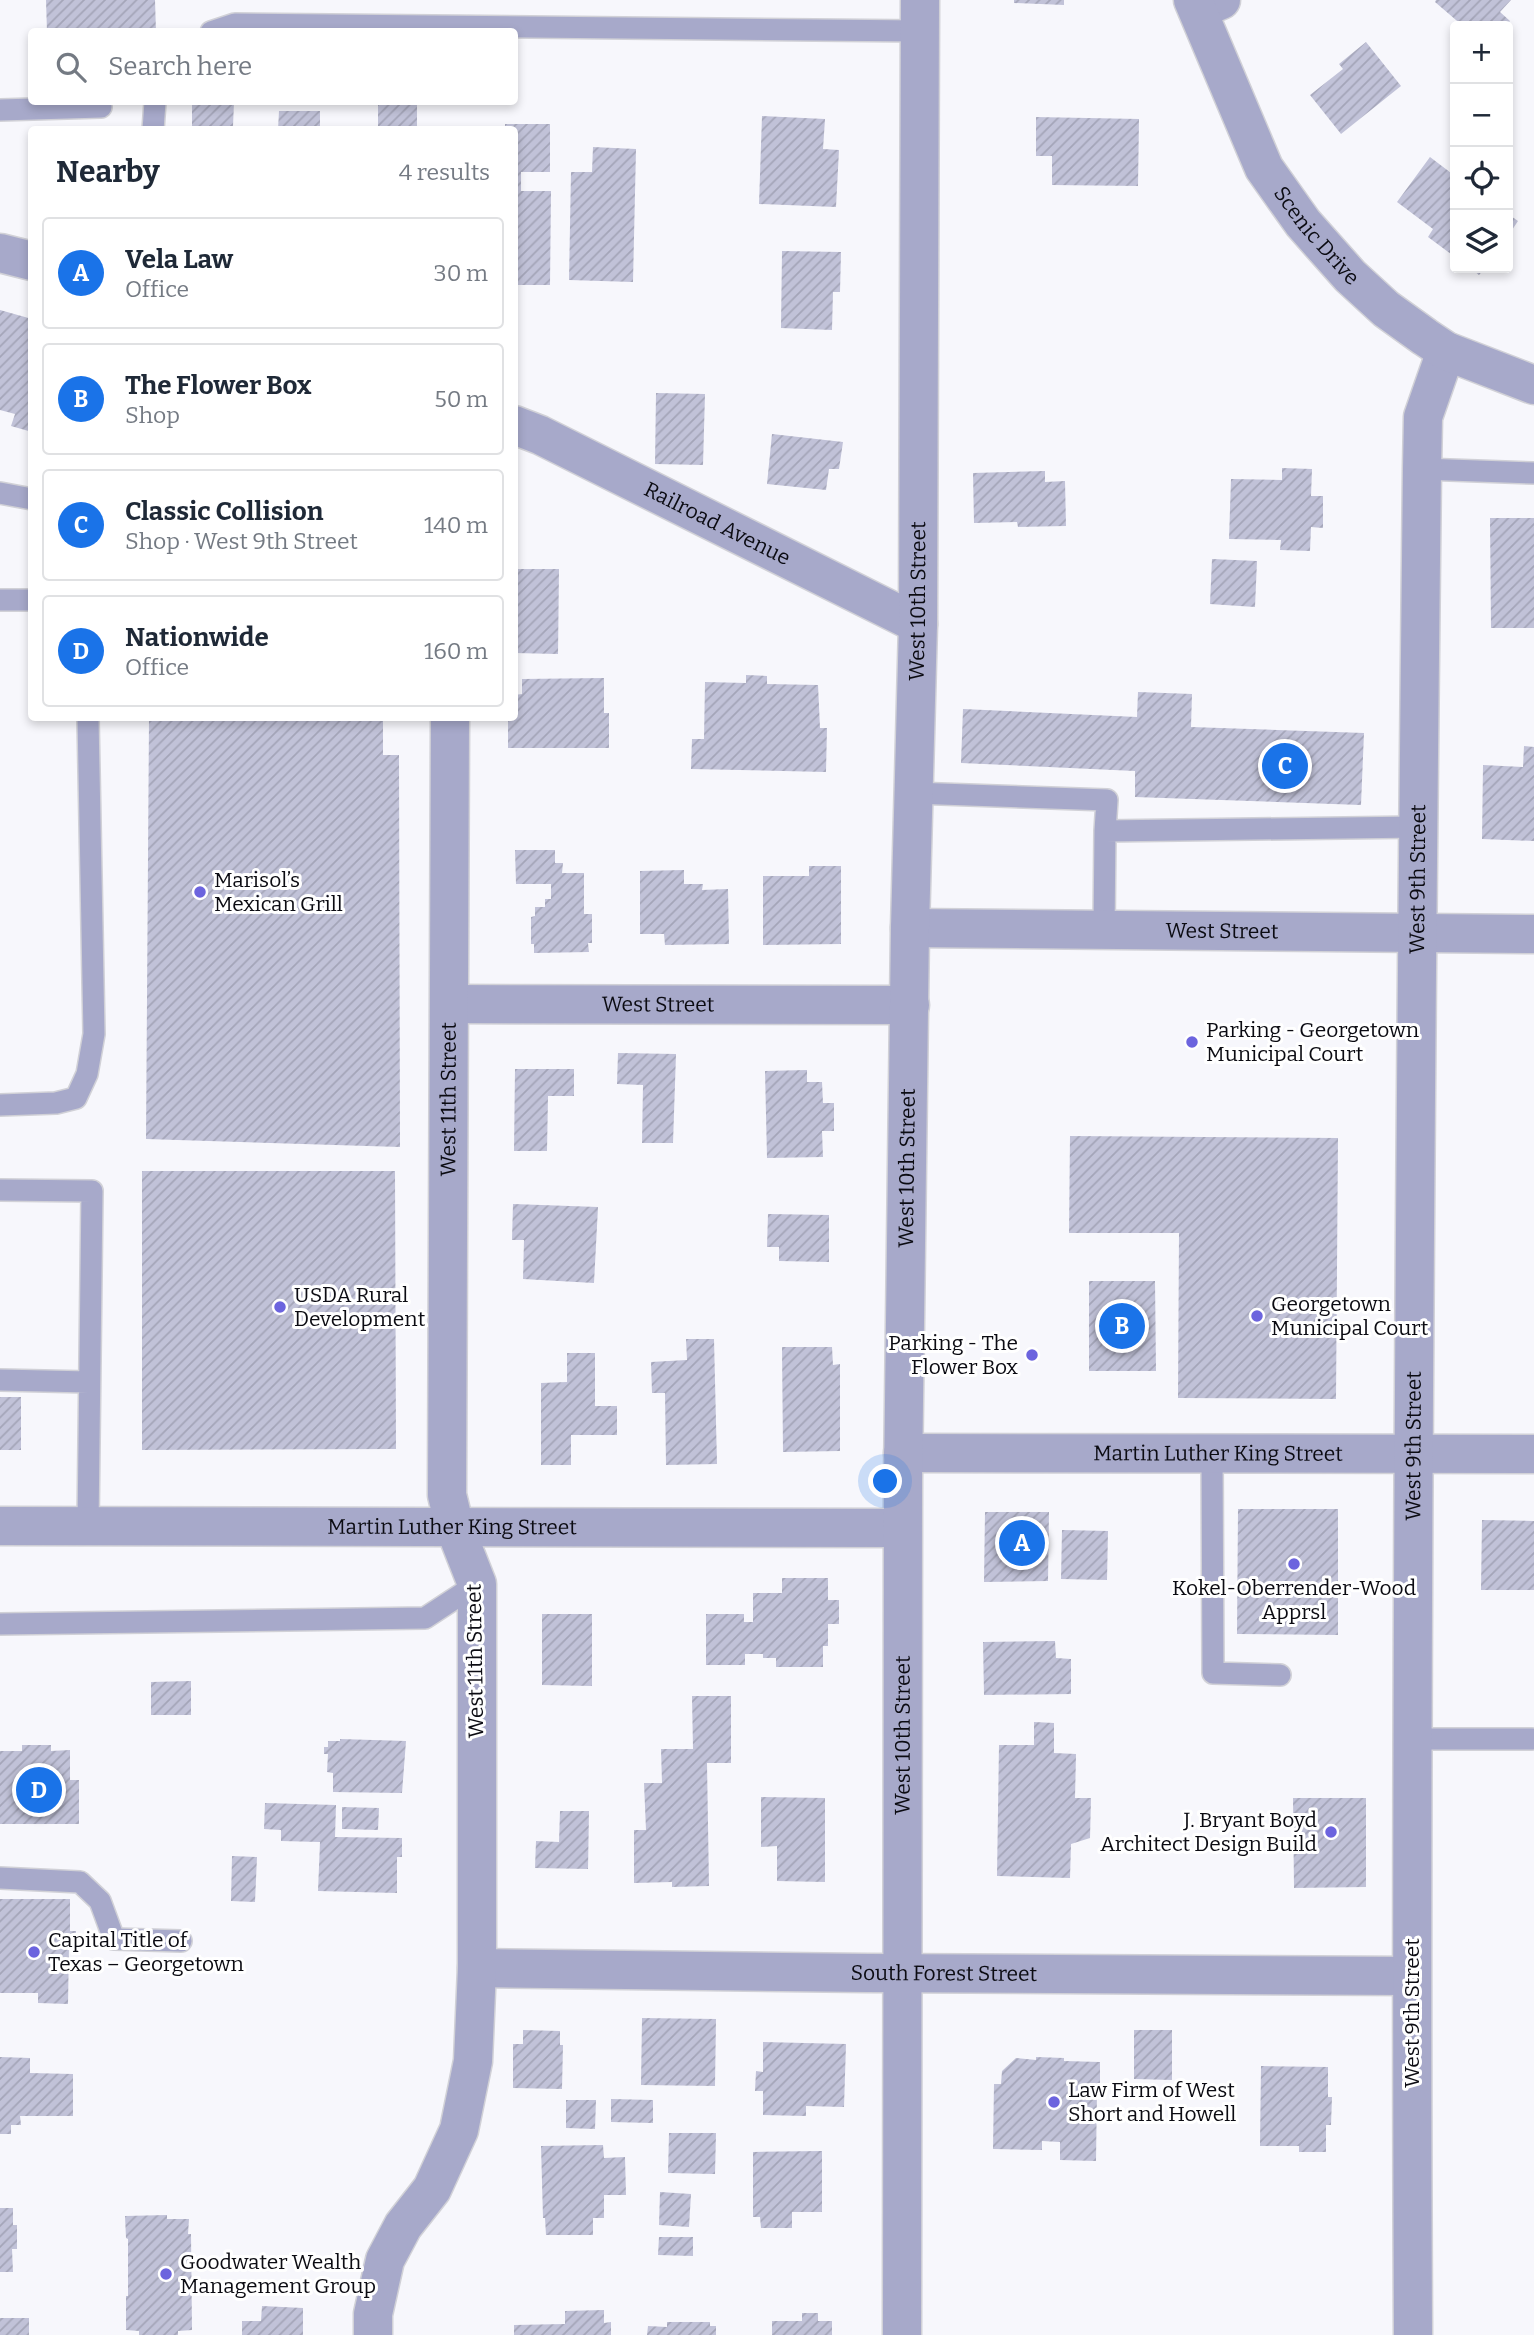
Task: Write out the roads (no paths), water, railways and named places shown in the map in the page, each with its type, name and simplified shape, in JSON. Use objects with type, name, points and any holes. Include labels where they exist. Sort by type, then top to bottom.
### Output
[{"type":"street","name":"Scenic Drive","points":[[1204,3],[1264,168],[1303,223],[1350,276],[1387,309],[1446,351],[1534,385]]},
{"type":"street","name":"West 10th Street","points":[[902,2335],[902,1528],[910,928],[918,624],[920,15]]},
{"type":"street","points":[[0,253],[28,260]]},
{"type":"street","name":"West 9th Street","points":[[1413,2335],[1413,1452],[1422,469],[1423,417],[1446,351]]},
{"type":"street","name":"Railroad Avenue","points":[[518,427],[540,435],[918,624]]},
{"type":"street","name":"West 11th Street","points":[[373,2335],[373,2314],[385,2260],[403,2226],[432,2189],[459,2130],[473,2061],[477,1968],[477,1584],[455,1528],[447,1495],[450,721]]},
{"type":"street","name":"West Street","points":[[910,928],[1534,934]]},
{"type":"street","name":"West Street","points":[[450,1004],[910,1005]]},
{"type":"street","name":"Martin Luther King Street","points":[[903,1453],[1534,1454]]},
{"type":"street","name":"Martin Luther King Street","points":[[0,1526],[902,1528]]},
{"type":"street","name":"South Forest Street","points":[[477,1968],[1411,1976]]},
{"type":"lane","points":[[222,28],[234,24],[920,15]]},
{"type":"lane","points":[[153,126],[155,105]]},
{"type":"lane","points":[[0,110],[101,107]]},
{"type":"lane","points":[[1422,469],[1534,473]]},
{"type":"lane","points":[[0,494],[28,498]]},
{"type":"lane","points":[[0,600],[28,600]]},
{"type":"lane","points":[[0,1105],[56,1103],[76,1098],[87,1074],[94,1034],[88,721]]},
{"type":"lane","points":[[913,793],[1107,800],[1104,930]]},
{"type":"lane","points":[[1105,831],[1418,827]]},
{"type":"lane","points":[[0,1190],[92,1191],[88,1526]]},
{"type":"lane","points":[[0,1380],[89,1382]]},
{"type":"lane","points":[[1212,1453],[1213,1672],[1280,1675]]},
{"type":"lane","points":[[0,1624],[425,1618],[477,1584]]},
{"type":"lane","points":[[1412,1740],[1532,1739]]},
{"type":"lane","points":[[0,1878],[80,1882],[100,1901],[114,1939],[181,1941]]},
{"type":"place","name":"Classic Collision","points":[[1285,766]]},
{"type":"place","name":"Marisol’s Mexican Grill","points":[[200,892]]},
{"type":"place","name":"Parking - Georgetown Municipal Court","points":[[1192,1042]]},
{"type":"place","name":"USDA Rural Development","points":[[280,1307]]},
{"type":"place","name":"Georgetown Municipal Court","points":[[1257,1316]]},
{"type":"place","name":"The Flower Box","points":[[1122,1326]]},
{"type":"place","name":"Parking - The Flower Box","points":[[1032,1355]]},
{"type":"place","name":"Vela Law","points":[[1022,1543]]},
{"type":"place","name":"Kokel-Oberrender-Wood Apprsl","points":[[1294,1564]]},
{"type":"place","name":"Nationwide","points":[[39,1790]]},
{"type":"place","name":"J. Bryant Boyd Architect Design Build","points":[[1331,1832]]},
{"type":"place","name":"Capital Title of Texas – Georgetown","points":[[34,1952]]},
{"type":"place","name":"Law Firm of West Short and Howell","points":[[1054,2102]]},
{"type":"place","name":"Goodwater Wealth Management Group","points":[[166,2274]]}]
